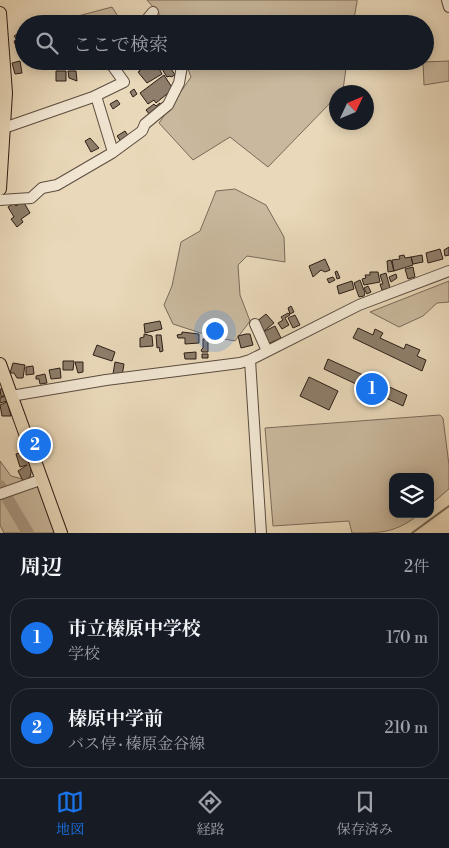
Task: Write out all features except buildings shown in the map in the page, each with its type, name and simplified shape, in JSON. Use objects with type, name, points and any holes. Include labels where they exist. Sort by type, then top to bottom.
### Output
[{"type":"main road","points":[[0,13],[4,128],[0,189]]},
{"type":"main road","points":[[0,364],[60,533]]},
{"type":"street","points":[[447,0],[449,7]]},
{"type":"street","points":[[115,70],[124,82]]},
{"type":"street","points":[[0,200],[30,198],[42,188],[57,185],[113,152],[142,132],[145,124],[168,105],[179,83],[181,70]]},
{"type":"street","points":[[4,128],[96,96],[135,77]]},
{"type":"street","points":[[96,96],[113,152]]},
{"type":"street","points":[[11,396],[115,379],[222,367],[250,360],[359,305],[449,271]]},
{"type":"street","points":[[255,324],[267,351]]},
{"type":"street","points":[[250,360],[261,533]]},
{"type":"street","points":[[0,494],[40,480]]},
{"type":"shaded area","points":[[147,0],[357,0],[355,15],[160,15]]},
{"type":"shaded area","points":[[112,7],[117,15],[82,15]]},
{"type":"shaded area","points":[[449,61],[449,81],[424,85],[423,70],[434,70],[434,62]]},
{"type":"shaded area","points":[[188,70],[346,70],[344,85],[329,85],[329,104],[268,167],[230,137],[193,160],[159,123],[191,77]]},
{"type":"shaded area","points":[[235,189],[266,205],[284,237],[285,262],[247,256],[238,265],[240,295],[250,321],[235,341],[213,337],[173,324],[164,305],[172,286],[181,242],[200,231],[216,191]]},
{"type":"shaded area","points":[[449,281],[449,302],[437,303],[423,316],[399,327],[370,312]]},
{"type":"shaded area","points":[[440,415],[443,418],[449,465],[449,489],[434,502],[434,473],[389,473],[389,518],[414,518],[388,531],[352,533],[349,521],[273,526],[265,428]]},
{"type":"shaded area","points":[[0,461],[11,476],[38,483],[56,533],[4,533],[0,525]]},
{"type":"waterway","points":[[0,486],[28,533]]},
{"type":"waterway","points":[[412,533],[449,506]]},
{"type":"place","name":"市立榛原中学校","points":[[372,389]]},
{"type":"place","name":"榛原中学前","points":[[35,445]]}]
